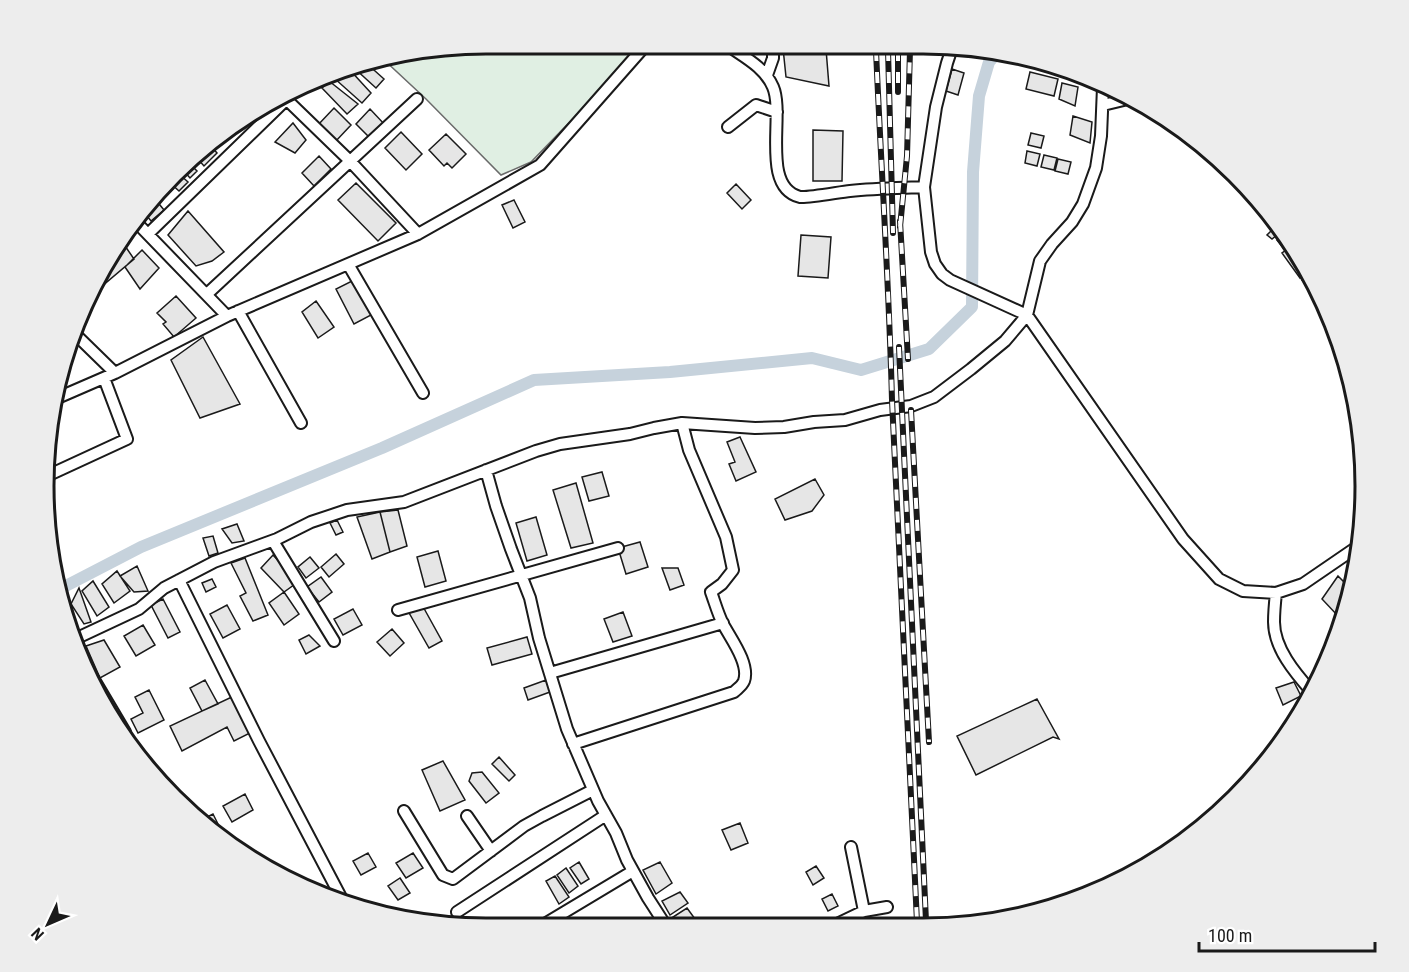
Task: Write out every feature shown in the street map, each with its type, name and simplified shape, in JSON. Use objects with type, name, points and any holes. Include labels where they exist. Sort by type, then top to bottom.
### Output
[{"type":"street","points":[[64,395],[116,373],[227,316],[418,234],[540,165],[638,54]]},
{"type":"street","points":[[740,54],[767,75],[774,89],[777,112],[777,168],[783,184],[790,191],[801,197],[852,191],[924,187]]},
{"type":"street","points":[[767,75],[773,54]]},
{"type":"street","points":[[949,55],[936,107],[924,187],[931,252],[942,274],[950,280],[1027,315],[1183,539],[1219,579],[1243,591],[1276,593],[1303,584],[1350,552]]},
{"type":"street","points":[[81,636],[139,609],[164,588],[214,562],[273,541],[311,522],[347,510],[404,502],[536,451],[560,444],[630,434],[682,423],[744,428],[784,427],[845,420],[911,406],[934,397],[1005,341],[1027,315],[1040,261],[1072,222],[1083,204],[1096,168],[1101,136],[1102,93]]},
{"type":"street","points":[[207,294],[417,99]]},
{"type":"street","points":[[291,101],[350,160],[418,234]]},
{"type":"street","points":[[1102,105],[1118,101]]},
{"type":"street","points":[[728,128],[756,105],[777,112]]},
{"type":"street","points":[[148,234],[274,110]]},
{"type":"street","points":[[141,227],[227,316]]},
{"type":"street","points":[[348,264],[423,393]]},
{"type":"street","points":[[238,311],[302,423]]},
{"type":"street","points":[[80,339],[116,373]]},
{"type":"street","points":[[54,472],[127,439],[104,378]]},
{"type":"street","points":[[573,744],[734,692],[745,680],[745,667],[723,623],[711,592],[722,584],[734,570],[726,537],[689,450],[682,423]]},
{"type":"street","points":[[486,470],[496,506],[530,598],[539,638],[567,729],[627,860],[661,918]]},
{"type":"street","points":[[273,541],[334,641]]},
{"type":"street","points":[[398,610],[618,548]]},
{"type":"street","points":[[179,580],[259,741],[338,892]]},
{"type":"street","points":[[1276,593],[1274,623],[1277,640],[1288,662],[1306,685]]},
{"type":"street","points":[[550,673],[723,623]]},
{"type":"street","points":[[404,811],[444,875],[453,879],[524,826],[593,790]]},
{"type":"street","points":[[456,912],[606,815]]},
{"type":"street","points":[[467,816],[491,851]]},
{"type":"street","points":[[850,847],[864,911]]},
{"type":"street","points":[[560,918],[633,871]]},
{"type":"street","points":[[849,918],[864,911],[887,907]]},
{"type":"green space","points":[[633,54],[531,162],[501,175],[390,65],[458,55]]},
{"type":"building","points":[[784,54],[826,54],[829,86],[786,77]]},
{"type":"building","points":[[373,69],[384,79],[376,88],[360,73]]},
{"type":"building","points":[[952,69],[964,73],[958,95],[946,91]]},
{"type":"building","points":[[1030,72],[1058,79],[1054,96],[1026,89]]},
{"type":"building","points":[[354,75],[371,93],[362,103],[337,81]]},
{"type":"building","points":[[331,83],[358,104],[347,114],[322,88]]},
{"type":"building","points":[[1062,83],[1078,87],[1075,106],[1059,99]]},
{"type":"building","points":[[334,108],[351,125],[335,142],[317,126]]},
{"type":"building","points":[[370,109],[387,127],[370,138],[356,124]]},
{"type":"building","points":[[1073,116],[1092,122],[1090,143],[1070,135]]},
{"type":"building","points":[[293,123],[306,140],[295,153],[275,142]]},
{"type":"building","points":[[813,130],[843,131],[842,181],[813,181]]},
{"type":"building","points":[[401,132],[422,154],[406,170],[385,148]]},
{"type":"building","points":[[1031,133],[1044,136],[1041,148],[1028,145]]},
{"type":"building","points":[[446,134],[466,154],[452,168],[447,163],[444,166],[429,150]]},
{"type":"building","points":[[214,150],[217,153],[204,166],[200,162]]},
{"type":"building","points":[[1027,151],[1040,154],[1037,166],[1025,163]]},
{"type":"building","points":[[1044,155],[1057,158],[1054,170],[1041,167]]},
{"type":"building","points":[[319,156],[331,169],[314,186],[302,173]]},
{"type":"building","points":[[1058,159],[1071,162],[1068,174],[1055,171]]},
{"type":"building","points":[[194,168],[197,171],[190,178],[187,175]]},
{"type":"building","points":[[184,178],[188,182],[179,191],[175,187]]},
{"type":"building","points":[[356,183],[396,223],[378,241],[338,200]]},
{"type":"building","points":[[736,184],[751,200],[742,209],[727,193]]},
{"type":"building","points":[[514,200],[525,222],[513,228],[502,205]]},
{"type":"building","points":[[159,204],[164,210],[151,221],[148,217]]},
{"type":"building","points":[[188,211],[224,252],[212,261],[196,266],[168,235]]},
{"type":"building","points":[[1271,231],[1275,236],[1272,239],[1267,235]]},
{"type":"building","points":[[801,235],[831,237],[828,278],[798,276]]},
{"type":"building","points":[[126,247],[134,259],[105,284]]},
{"type":"building","points":[[142,250],[159,268],[140,289],[125,267]]},
{"type":"building","points":[[1285,251],[1300,278],[1282,253]]},
{"type":"building","points":[[354,280],[373,314],[354,324],[336,289]]},
{"type":"building","points":[[176,296],[196,318],[174,337],[163,324],[166,322],[157,313]]},
{"type":"building","points":[[316,301],[334,327],[318,338],[302,312]]},
{"type":"building","points":[[203,337],[240,404],[200,418],[171,360]]},
{"type":"building","points":[[740,437],[756,472],[736,481],[729,464],[735,462],[727,442]]},
{"type":"building","points":[[602,472],[609,496],[589,501],[582,477]]},
{"type":"building","points":[[815,479],[824,495],[812,511],[785,520],[775,499]]},
{"type":"building","points":[[576,483],[593,543],[571,548],[553,490]]},
{"type":"building","points":[[398,510],[407,546],[390,552],[380,512]]},
{"type":"building","points":[[380,512],[390,552],[372,559],[357,517]]},
{"type":"building","points":[[536,517],[547,555],[527,561],[516,523]]},
{"type":"building","points":[[337,520],[343,532],[336,535],[330,523]]},
{"type":"building","points":[[237,524],[244,541],[232,543],[222,529]]},
{"type":"building","points":[[213,536],[218,553],[209,556],[203,538]]},
{"type":"building","points":[[640,542],[648,567],[626,574],[618,548]]},
{"type":"building","points":[[438,551],[446,581],[425,587],[417,557]]},
{"type":"building","points":[[336,554],[344,564],[329,577],[321,567]]},
{"type":"building","points":[[273,555],[298,582],[284,592],[261,568]]},
{"type":"building","points":[[310,557],[319,568],[306,578],[298,567]]},
{"type":"building","points":[[245,558],[268,615],[253,621],[240,596],[246,593],[231,563]]},
{"type":"building","points":[[137,566],[148,591],[134,592],[120,576]]},
{"type":"building","points":[[662,568],[678,568],[684,585],[670,590]]},
{"type":"building","points":[[117,571],[130,591],[114,603],[102,584]]},
{"type":"building","points":[[1338,576],[1344,582],[1335,613],[1322,599]]},
{"type":"building","points":[[321,577],[332,592],[319,602],[307,587]]},
{"type":"building","points":[[212,579],[216,587],[206,592],[202,583]]},
{"type":"building","points":[[93,581],[109,607],[97,616],[82,591]]},
{"type":"building","points":[[79,588],[91,622],[84,624],[71,604]]},
{"type":"building","points":[[284,592],[299,614],[284,625],[269,603]]},
{"type":"building","points":[[163,599],[180,632],[168,638],[151,605]]},
{"type":"building","points":[[421,603],[442,641],[429,648],[408,611]]},
{"type":"building","points":[[227,605],[240,629],[223,638],[210,614]]},
{"type":"building","points":[[353,609],[362,625],[343,635],[334,619]]},
{"type":"building","points":[[623,612],[632,636],[613,642],[604,619]]},
{"type":"building","points":[[143,625],[155,645],[136,656],[124,636]]},
{"type":"building","points":[[392,629],[404,643],[390,656],[377,642]]},
{"type":"building","points":[[309,635],[320,646],[306,654],[299,640]]},
{"type":"building","points":[[527,637],[532,654],[492,665],[487,648]]},
{"type":"building","points":[[104,640],[120,667],[100,678],[86,646]]},
{"type":"building","points":[[205,680],[218,704],[202,711],[190,688]]},
{"type":"building","points":[[546,680],[550,692],[528,700],[524,688]]},
{"type":"building","points":[[1294,682],[1301,695],[1283,705],[1276,688]]},
{"type":"building","points":[[149,690],[164,720],[138,733],[131,719],[143,713],[135,697]]},
{"type":"building","points":[[236,695],[254,731],[234,741],[227,727],[182,751],[170,726]]},
{"type":"building","points":[[1037,699],[1059,739],[1053,737],[976,775],[957,736]]},
{"type":"building","points":[[499,757],[515,775],[509,781],[492,764]]},
{"type":"building","points":[[443,761],[465,800],[440,811],[422,770]]},
{"type":"building","points":[[482,772],[499,793],[486,803],[469,781],[472,773]]},
{"type":"building","points":[[245,794],[253,810],[232,822],[223,806]]},
{"type":"building","points":[[213,814],[219,826],[208,817]]},
{"type":"building","points":[[740,823],[748,843],[731,850],[722,830]]},
{"type":"building","points":[[368,853],[376,867],[361,875],[353,861]]},
{"type":"building","points":[[413,853],[423,868],[406,878],[396,863]]},
{"type":"building","points":[[579,862],[589,879],[581,884],[570,868]]},
{"type":"building","points":[[660,862],[672,883],[656,894],[643,870]]},
{"type":"building","points":[[816,866],[824,878],[813,885],[806,872]]},
{"type":"building","points":[[566,868],[578,886],[569,893],[557,875]]},
{"type":"building","points":[[555,876],[569,897],[559,904],[546,881]]},
{"type":"building","points":[[400,878],[410,893],[398,900],[388,886]]},
{"type":"building","points":[[680,892],[688,903],[670,915],[662,901]]},
{"type":"building","points":[[832,894],[838,906],[828,911],[822,899]]},
{"type":"building","points":[[687,908],[694,918],[672,918]]},
{"type":"waterway","points":[[66,586],[141,547],[382,448],[534,380],[670,372],[812,358],[861,370],[929,349],[972,307],[973,172],[979,96],[991,60]]},
{"type":"railway","points":[[876,54],[917,918]]},
{"type":"railway","points":[[888,54],[893,233]]},
{"type":"railway","points":[[898,54],[898,92]]},
{"type":"railway","points":[[900,227],[907,156],[910,54]]},
{"type":"railway","points":[[900,221],[908,359]]},
{"type":"railway","points":[[899,347],[926,918]]},
{"type":"railway","points":[[911,410],[929,742]]}]
